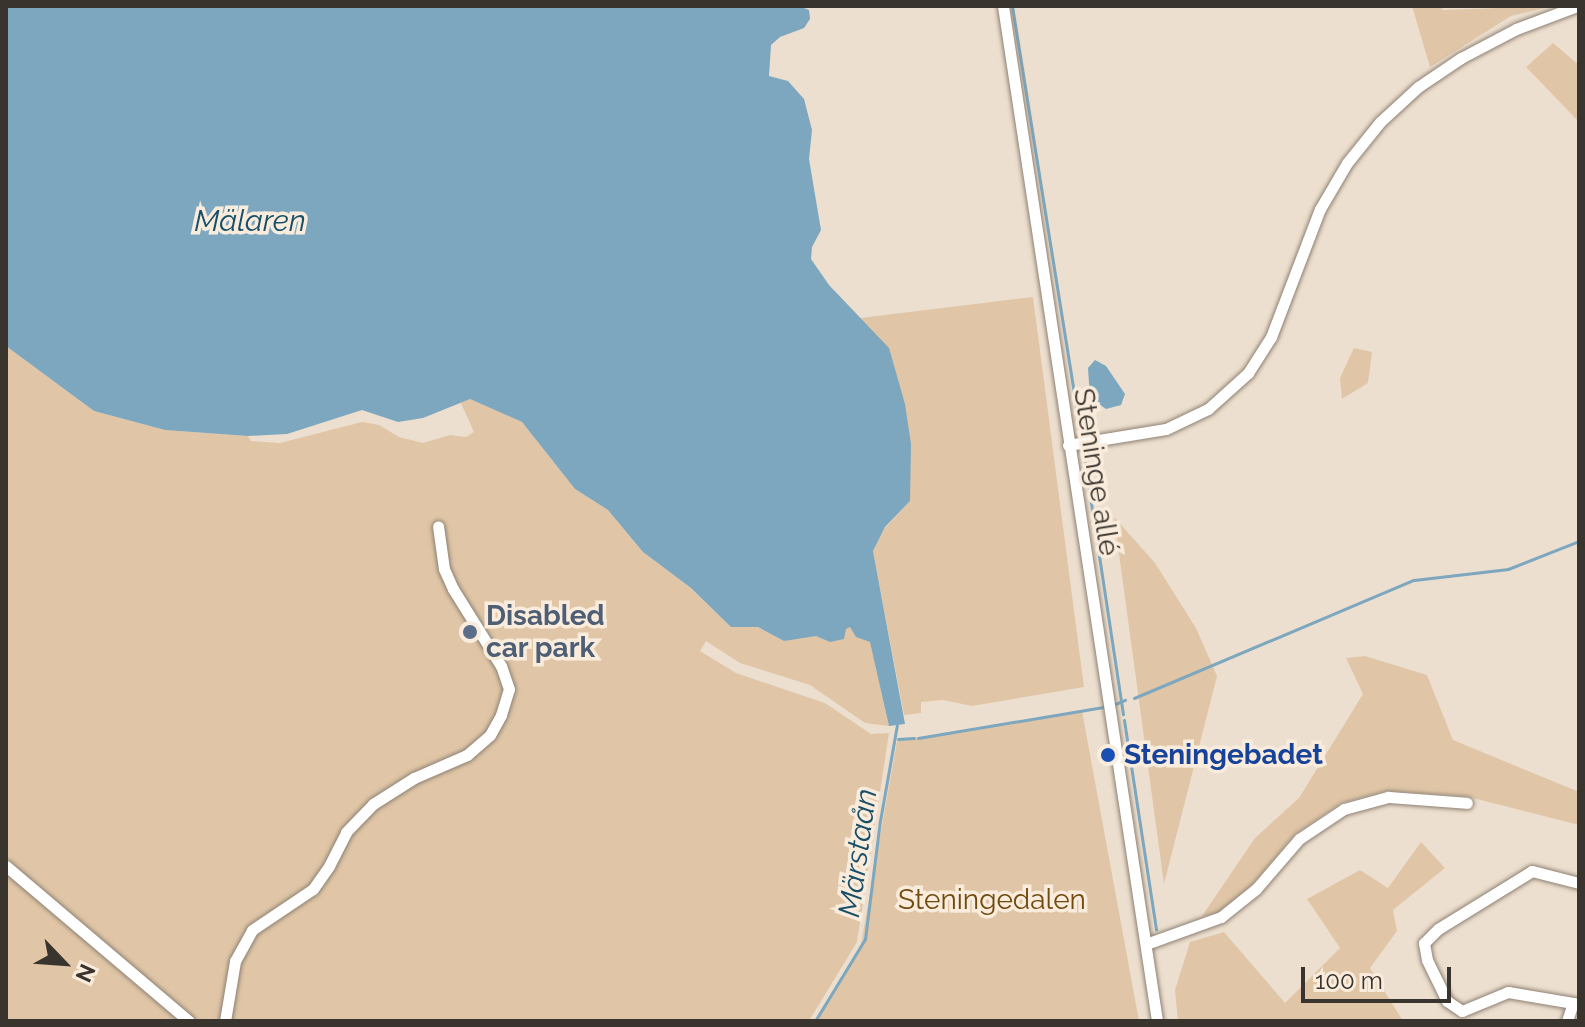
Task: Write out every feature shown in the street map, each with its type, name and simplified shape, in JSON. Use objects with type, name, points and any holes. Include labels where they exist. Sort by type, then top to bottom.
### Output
[{"type":"street","name":"Steninge allé","points":[[1003,6],[1157,1021]]},
{"type":"street","points":[[1068,445],[1166,429],[1208,409],[1248,373],[1271,337],[1320,209],[1347,163],[1380,122],[1418,87],[1461,58],[1516,29],[1577,6]]},
{"type":"street","points":[[225,1021],[235,961],[252,930],[313,889],[346,832],[373,804],[414,778],[467,755],[490,735],[501,715],[509,689],[501,666],[444,569],[438,526]]},
{"type":"street","points":[[1146,944],[1221,917],[1256,889],[1299,839],[1344,809],[1388,797],[1467,803]]},
{"type":"street","points":[[6,866],[189,1021]]},
{"type":"street","points":[[1567,1021],[1576,1004],[1508,992],[1462,1011],[1447,1001],[1427,960],[1424,943],[1438,929],[1532,871],[1579,883]]},
{"type":"green space","points":[[1412,6],[1441,6],[1443,10],[1553,6],[1511,16],[1430,67]]},
{"type":"green space","points":[[1553,43],[1579,65],[1579,122],[1526,67]]},
{"type":"green space","points":[[1033,297],[1084,687],[972,706],[943,700],[921,702],[921,713],[904,715],[873,551],[884,529],[910,501],[860,318]]},
{"type":"green space","points":[[6,346],[94,411],[165,430],[248,436],[251,441],[280,443],[362,422],[379,425],[399,437],[423,443],[450,435],[466,437],[474,432],[460,401],[470,399],[522,422],[575,489],[608,510],[643,552],[691,588],[730,626],[758,627],[784,641],[850,626],[871,642],[889,726],[865,723],[810,685],[740,663],[706,641],[700,651],[736,673],[825,703],[871,734],[889,733],[857,942],[809,1021],[6,1021]]},
{"type":"green space","points":[[1354,348],[1372,352],[1368,383],[1342,399],[1340,378]]},
{"type":"green space","points":[[1114,517],[1155,563],[1196,628],[1217,676],[1164,884]]},
{"type":"green space","points":[[1365,656],[1427,675],[1453,740],[1579,792],[1579,825],[1465,796],[1386,791],[1341,803],[1295,834],[1253,884],[1218,913],[1202,916],[1255,838],[1299,798],[1363,694],[1346,658]]},
{"type":"green space","name":"Steningedalen","points":[[1082,711],[1139,1021],[816,1021],[861,944],[897,741]]},
{"type":"green space","points":[[1421,842],[1445,868],[1393,910],[1397,931],[1370,968],[1403,1021],[1178,1021],[1175,990],[1190,942],[1224,932],[1285,1003],[1340,948],[1307,899],[1360,870],[1388,888]]},
{"type":"water","name":"Mälaren","points":[[6,6],[799,6],[809,10],[810,19],[804,28],[780,37],[771,45],[769,76],[788,81],[804,99],[812,130],[809,159],[821,230],[812,247],[811,259],[829,285],[889,348],[905,404],[911,444],[910,501],[885,527],[873,551],[905,724],[889,726],[870,642],[856,637],[850,627],[846,629],[844,639],[830,642],[816,636],[784,641],[758,627],[731,627],[691,588],[643,552],[608,510],[575,489],[522,422],[470,399],[423,418],[398,422],[362,410],[287,434],[248,436],[165,430],[94,411],[6,346]]},
{"type":"water","points":[[1095,360],[1106,366],[1125,394],[1121,405],[1106,409],[1090,398],[1088,368]]},
{"type":"waterway","points":[[1012,6],[1080,430]]},
{"type":"waterway","points":[[1085,463],[1123,714]]},
{"type":"waterway","points":[[1134,698],[1414,580],[1508,569],[1579,541]]},
{"type":"waterway","points":[[1113,705],[1125,700]]},
{"type":"waterway","points":[[918,738],[1103,707]]},
{"type":"waterway","points":[[1124,720],[1156,930]]},
{"type":"waterway","name":"Märstaån","points":[[815,1021],[865,939],[880,821],[897,725]]},
{"type":"waterway","points":[[898,739],[914,738]]},
{"type":"place","name":"Disabled car park","points":[[470,632]]},
{"type":"place","name":"Steningebadet","points":[[1108,755]]}]
